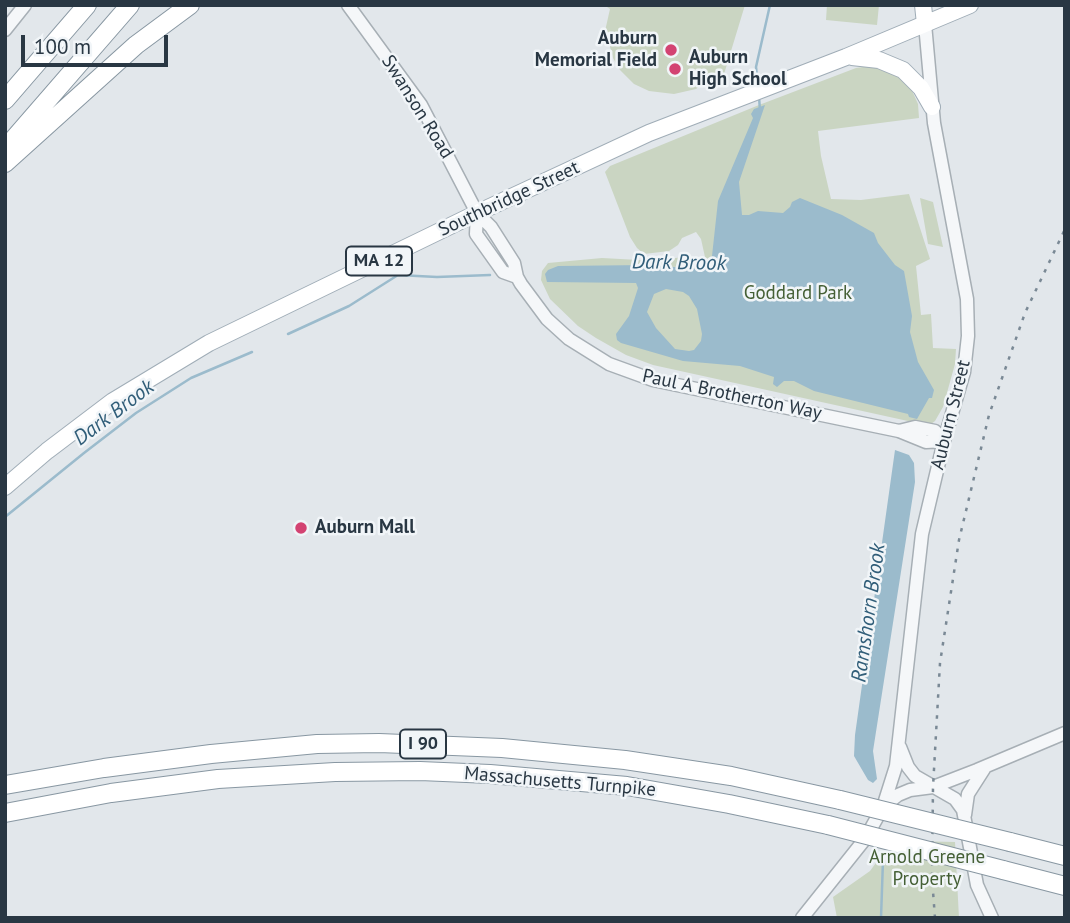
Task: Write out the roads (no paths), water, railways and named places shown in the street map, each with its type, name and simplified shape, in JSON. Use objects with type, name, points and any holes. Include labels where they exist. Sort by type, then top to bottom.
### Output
[{"type":"highway","points":[[5,100],[87,5]]},
{"type":"highway","points":[[5,149],[130,5]]},
{"type":"highway","points":[[5,163],[136,45],[190,5]]},
{"type":"highway","name":"Massachusetts Turnpike","points":[[5,786],[76,772],[211,754],[317,744],[379,743],[502,748],[596,756],[731,776],[1065,856]]},
{"type":"highway","name":"Massachusetts Turnpike","points":[[5,813],[122,791],[218,779],[324,772],[420,771],[532,777],[627,786],[718,802],[828,825],[1065,886]]},
{"type":"main road","name":"Auburn Street","points":[[923,5],[925,24]]},
{"type":"main road","name":"Southbridge Street","points":[[5,488],[47,451],[106,406],[163,369],[220,338],[649,133],[846,57],[970,5]]},
{"type":"main road","points":[[846,57],[871,58],[895,66],[927,94],[932,107]]},
{"type":"street","points":[[5,30],[25,5]]},
{"type":"street","name":"Swanson Road","points":[[348,5],[421,105],[477,213]]},
{"type":"street","name":"Auburn Street","points":[[802,918],[865,839],[883,807],[894,777],[922,534],[964,372],[967,299],[932,107],[925,24]]},
{"type":"street","name":"Paul A Brotherton Way","points":[[477,213],[476,234],[503,272],[517,277],[541,311],[561,333],[601,360],[620,369],[673,385],[899,431],[915,427],[935,431],[944,441]]},
{"type":"street","points":[[883,807],[898,795],[910,790],[933,787],[1065,733]]},
{"type":"street","points":[[898,741],[909,770],[917,779],[955,799],[965,816]]},
{"type":"street","points":[[986,767],[970,788],[965,816],[977,885],[992,918]]},
{"type":"water","points":[[765,105],[739,182],[742,215],[758,211],[783,213],[792,202],[800,198],[842,215],[874,233],[878,243],[895,265],[904,271],[912,316],[910,332],[918,362],[934,390],[932,398],[929,398],[917,419],[909,417],[908,414],[814,391],[794,381],[784,381],[777,387],[773,384],[774,377],[740,366],[683,361],[621,343],[616,334],[629,316],[638,288],[636,283],[547,282],[545,274],[558,266],[647,265],[701,269],[706,266],[712,256],[718,201],[753,118],[751,114],[754,109]],"holes":[[[666,289],[683,292],[697,309],[702,334],[701,341],[694,350],[689,351],[675,349],[656,328],[647,312],[654,294]]]},
{"type":"water","points":[[895,450],[909,455],[914,463],[915,482],[873,751],[877,779],[873,783],[868,780],[854,756],[855,735]]},
{"type":"waterway","name":"Dark Brook","points":[[758,86],[756,67],[770,5]]},
{"type":"waterway","name":"Dark Brook","points":[[759,96],[760,111]]},
{"type":"waterway","name":"Dark Brook","points":[[288,334],[349,306],[398,275],[490,275]]},
{"type":"waterway","name":"Dark Brook","points":[[5,517],[136,413],[191,378],[252,352]]},
{"type":"waterway","name":"Ramshorn Brook","points":[[881,918],[883,860]]},
{"type":"railway","points":[[935,918],[932,878],[933,787],[940,663],[959,540],[989,415],[1025,313],[1065,229]]},
{"type":"place","name":"Auburn Memorial Field","points":[[671,50]]},
{"type":"place","name":"Auburn High School","points":[[675,69]]},
{"type":"place","name":"Auburn Mall","points":[[301,528]]},
{"type":"park label","name":"Goddard Park","points":[[798,294]]},
{"type":"park label","name":"Arnold Greene Property","points":[[927,869]]}]
